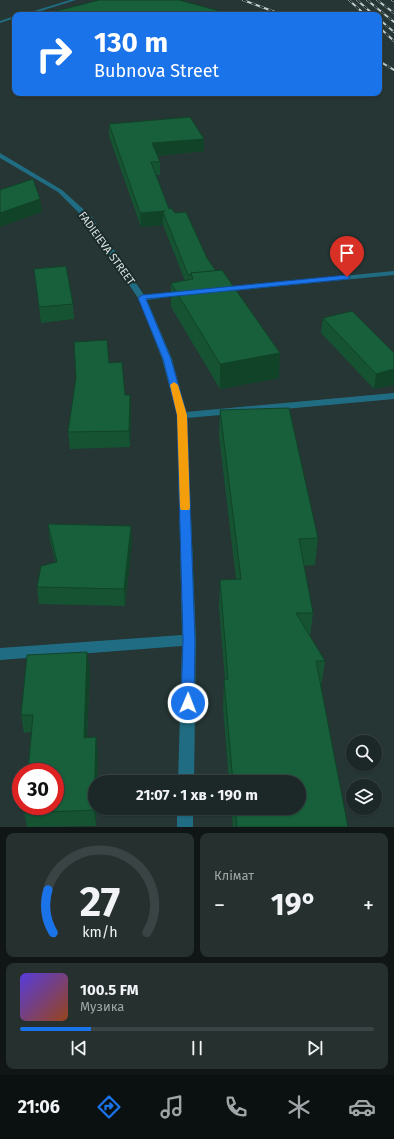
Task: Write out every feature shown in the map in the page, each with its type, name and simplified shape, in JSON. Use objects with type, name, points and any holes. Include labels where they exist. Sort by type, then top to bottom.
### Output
[{"type":"street","points":[[33,12],[74,0]]},
{"type":"street","points":[[0,22],[12,18]]},
{"type":"street","name":"FADIEIEVA STREET","points":[[0,155],[60,191],[88,218],[142,298],[167,359],[182,415],[189,640],[186,775]]},
{"type":"street","points":[[213,291],[394,273]]},
{"type":"street","points":[[142,298],[189,293]]},
{"type":"street","points":[[182,415],[394,396]]},
{"type":"street","points":[[0,654],[189,640]]},
{"type":"street","points":[[185,815],[185,827]]},
{"type":"building","points":[[99,0],[179,0],[224,12],[53,12]]},
{"type":"building","points":[[190,117],[204,139],[152,143],[160,162],[151,162],[169,209],[171,208],[175,213],[186,212],[207,258],[216,271],[191,273],[188,275],[163,212],[165,211],[140,213],[109,124]]},
{"type":"building","points":[[33,179],[40,199],[0,213],[0,190]]},
{"type":"building","points":[[66,266],[73,304],[39,307],[34,269]]},
{"type":"building","points":[[222,270],[280,353],[220,364],[171,283],[193,279],[191,273]]},
{"type":"building","points":[[352,311],[394,353],[394,369],[376,374],[323,318]]},
{"type":"building","points":[[107,340],[109,363],[122,362],[125,395],[130,395],[129,431],[68,432],[76,377],[74,342]]},
{"type":"building","points":[[289,408],[318,538],[299,539],[313,613],[296,613],[325,661],[316,661],[348,827],[237,827],[236,815],[306,815],[306,775],[232,775],[224,680],[228,679],[220,580],[241,579],[220,410]]},
{"type":"building","points":[[48,524],[131,526],[124,589],[37,587],[41,566],[57,562]]},
{"type":"building","points":[[87,652],[84,738],[96,737],[95,775],[88,775],[88,810],[64,811],[64,763],[29,763],[33,715],[21,715],[27,655]]},
{"type":"railway","points":[[243,0],[275,12]]},
{"type":"railway","points":[[349,0],[361,11]]},
{"type":"railway","points":[[357,0],[371,12]]},
{"type":"railway","points":[[367,0],[382,12]]},
{"type":"railway","points":[[377,0],[394,13]]},
{"type":"railway","points":[[382,12],[394,22]]},
{"type":"railway","points":[[382,22],[394,32]]},
{"type":"railway","points":[[382,30],[394,41]]},
{"type":"railway","points":[[382,63],[394,70]]},
{"type":"slow traffic","points":[[174,385],[182,415],[185,508]]},
{"type":"route","points":[[188,703],[189,640],[182,415],[167,359],[142,298],[347,277]]}]
